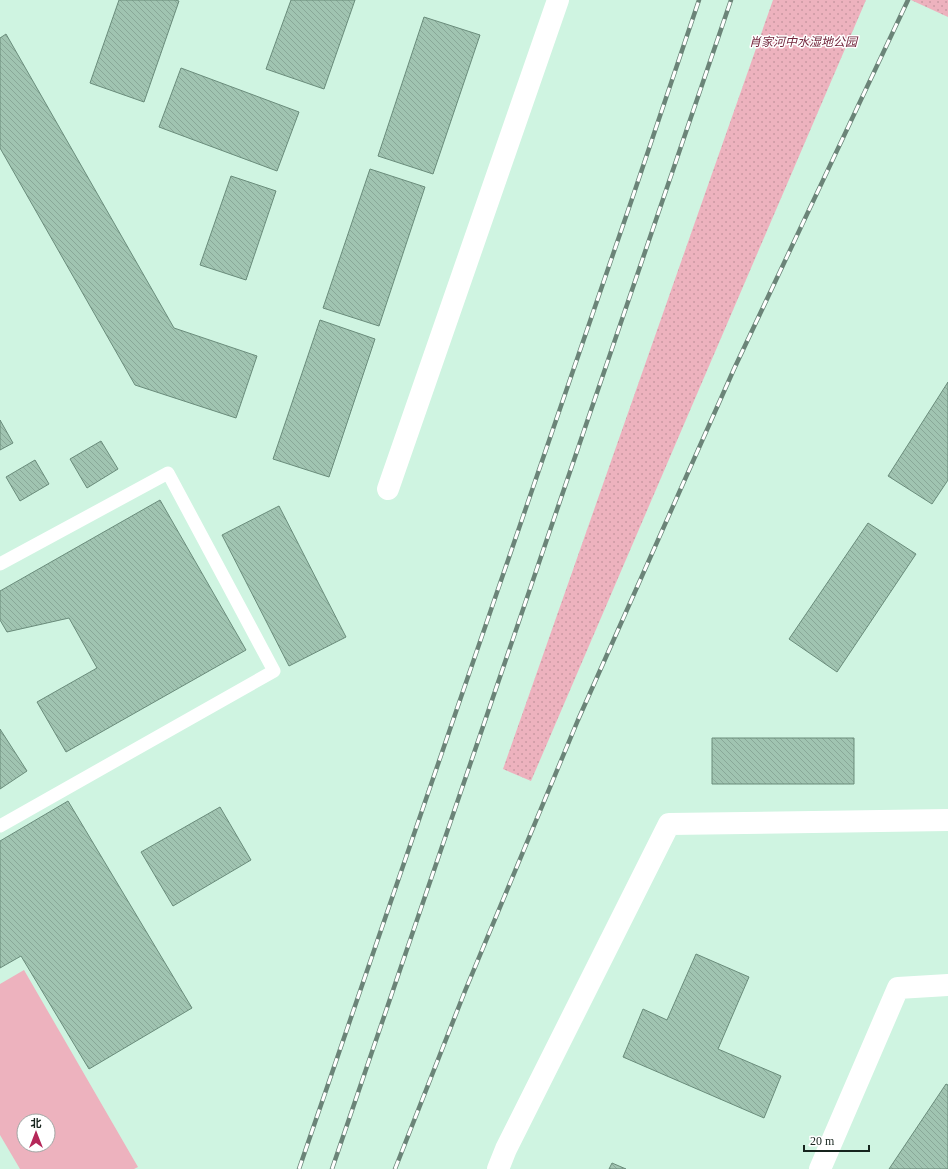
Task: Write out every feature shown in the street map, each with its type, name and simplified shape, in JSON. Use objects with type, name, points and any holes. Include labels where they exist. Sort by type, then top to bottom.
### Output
[{"type":"street","points":[[388,489],[558,0]]},
{"type":"street","points":[[498,1169],[506,1149],[668,824],[948,820]]},
{"type":"street","points":[[820,1169],[898,988],[948,985]]},
{"type":"lane","points":[[0,564],[168,473],[274,671],[0,826]]},
{"type":"green space","name":"肖家河中水湿地公园","points":[[773,0],[866,0],[531,781],[503,769]]},
{"type":"green space","points":[[911,0],[948,0],[948,17]]},
{"type":"green space","points":[[24,970],[138,1167],[134,1169],[20,1169],[0,1135],[0,984]]},
{"type":"building","points":[[119,0],[179,1],[144,102],[90,83]]},
{"type":"building","points":[[291,0],[355,0],[324,89],[266,69]]},
{"type":"building","points":[[424,17],[480,35],[433,174],[378,156]]},
{"type":"building","points":[[6,34],[174,328],[257,356],[236,418],[135,385],[0,148],[0,38]]},
{"type":"building","points":[[181,68],[299,112],[277,171],[159,127]]},
{"type":"building","points":[[370,169],[425,187],[379,326],[323,308]]},
{"type":"building","points":[[231,176],[276,191],[246,280],[200,265]]},
{"type":"building","points":[[320,320],[375,339],[329,477],[273,459]]},
{"type":"building","points":[[948,382],[948,480],[932,504],[888,476]]},
{"type":"building","points":[[0,420],[13,443],[0,450]]},
{"type":"building","points":[[101,441],[118,469],[87,488],[70,459]]},
{"type":"building","points":[[35,460],[49,484],[20,501],[6,477]]},
{"type":"building","points":[[160,500],[246,650],[66,752],[37,702],[97,668],[69,618],[7,632],[0,620],[0,591]]},
{"type":"building","points":[[279,506],[346,637],[289,666],[222,535]]},
{"type":"building","points":[[868,523],[916,554],[837,672],[789,639]]},
{"type":"building","points":[[0,729],[27,771],[0,789]]},
{"type":"building","points":[[712,738],[854,738],[854,784],[712,784]]},
{"type":"building","points":[[68,801],[192,1008],[89,1069],[21,956],[0,968],[0,841]]},
{"type":"building","points":[[220,807],[251,860],[173,906],[141,852]]},
{"type":"building","points":[[696,954],[749,977],[718,1049],[781,1076],[764,1118],[623,1057],[643,1009],[667,1020]]},
{"type":"building","points":[[946,1084],[948,1085],[948,1169],[889,1169]]},
{"type":"building","points":[[612,1163],[626,1169],[609,1169]]},
{"type":"railway","points":[[299,1169],[699,0]]},
{"type":"railway","points":[[332,1169],[731,0]]},
{"type":"railway","points":[[395,1169],[465,991],[578,720],[734,369],[908,0]]}]
